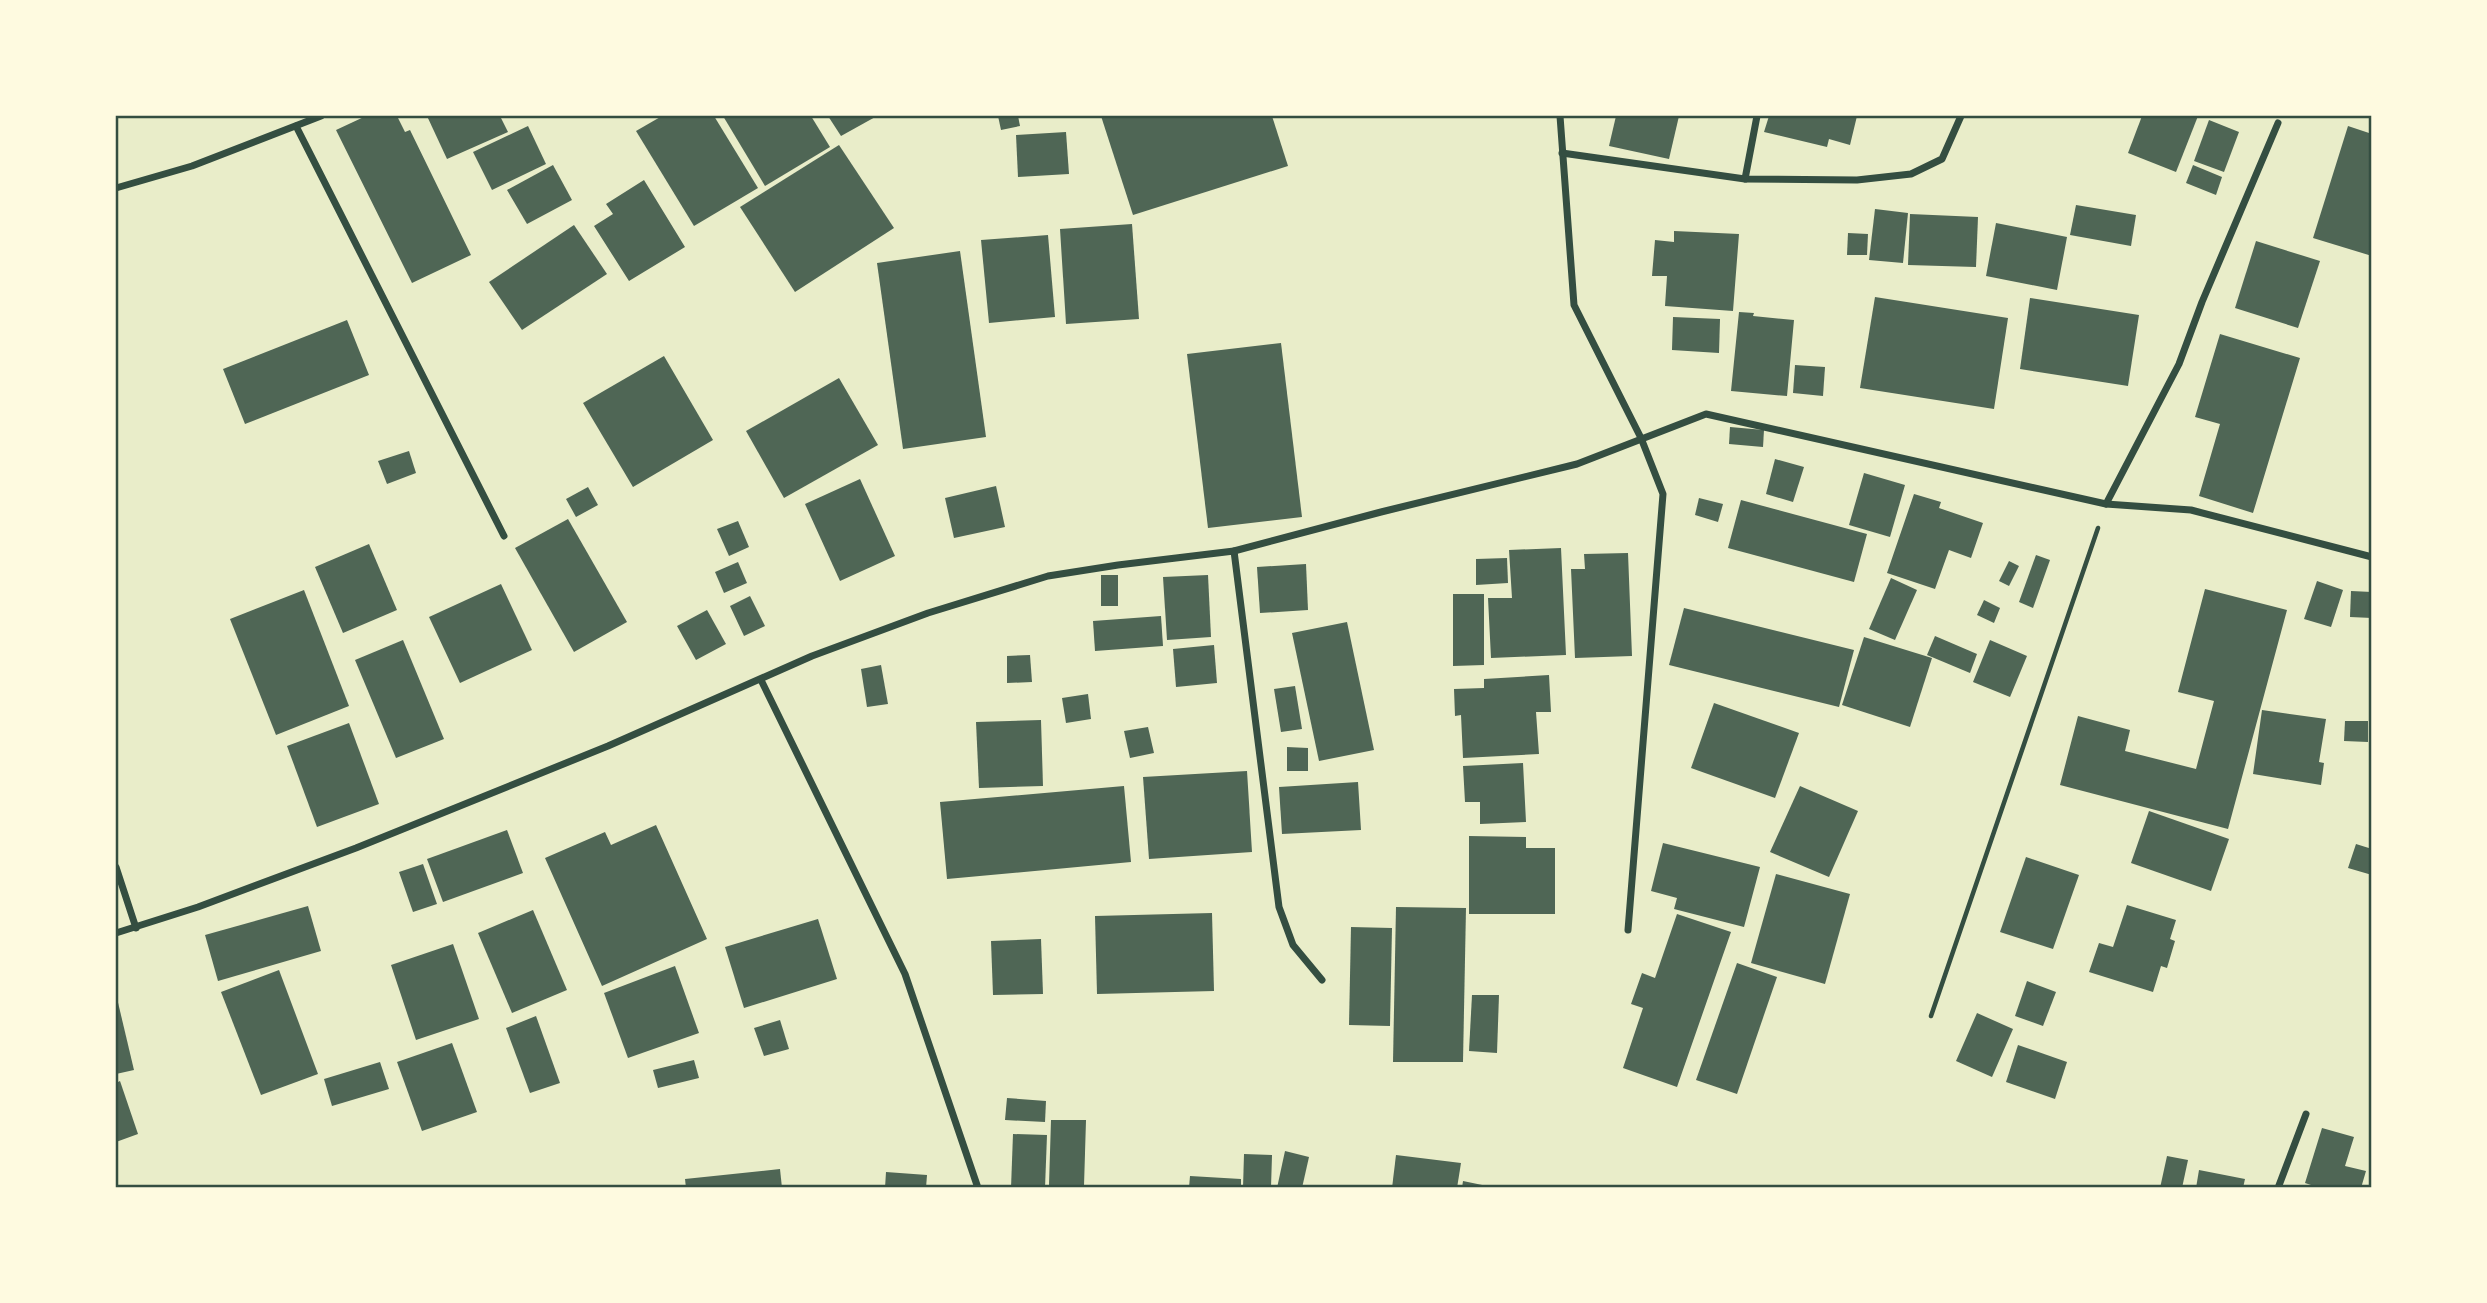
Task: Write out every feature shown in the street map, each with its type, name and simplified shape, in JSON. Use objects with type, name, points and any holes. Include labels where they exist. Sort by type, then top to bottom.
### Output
[{"type":"street","points":[[116,188],[192,166],[321,116]]},
{"type":"street","points":[[1560,116],[1574,305],[1641,438],[1663,494],[1628,930]]},
{"type":"street","points":[[1745,179],[1756,116]]},
{"type":"street","points":[[1562,153],[1745,179],[1857,180],[1911,174],[1942,159],[1961,116]]},
{"type":"street","points":[[2106,504],[2179,364],[2202,302],[2278,123]]},
{"type":"street","points":[[296,126],[503,536]]},
{"type":"street","points":[[116,933],[356,848],[608,746],[812,656],[928,612],[1048,576],[1234,551],[1577,464],[1706,414],[2106,504],[2190,510],[2371,557]]},
{"type":"street","points":[[1234,551],[1279,907],[1293,945],[1322,980]]},
{"type":"street","points":[[761,680],[905,974],[978,1188]]},
{"type":"street","points":[[116,867],[136,928]]},
{"type":"street","points":[[2278,1188],[2306,1114]]},
{"type":"path","points":[[1931,1016],[2106,504]]},
{"type":"building","points":[[366,116],[397,116],[405,132],[410,130],[471,255],[412,283],[336,130]]},
{"type":"building","points":[[427,116],[500,116],[508,132],[447,159]]},
{"type":"building","points":[[662,116],[714,116],[758,188],[694,226],[636,131]]},
{"type":"building","points":[[723,116],[811,116],[830,147],[765,186]]},
{"type":"building","points":[[828,116],[877,116],[841,136]]},
{"type":"building","points":[[998,116],[1018,116],[1020,126],[1001,130]]},
{"type":"building","points":[[1101,116],[1272,116],[1288,166],[1133,215]]},
{"type":"building","points":[[1616,116],[1679,116],[1669,159],[1609,146]]},
{"type":"building","points":[[1769,116],[1857,116],[1850,145],[1829,139],[1827,147],[1764,132]]},
{"type":"building","points":[[2142,116],[2198,116],[2176,172],[2128,153]]},
{"type":"building","points":[[2209,120],[2239,132],[2224,172],[2194,161]]},
{"type":"building","points":[[528,126],[546,164],[492,190],[473,152]]},
{"type":"building","points":[[2348,126],[2372,134],[2372,256],[2313,238]]},
{"type":"building","points":[[1066,132],[1069,174],[1018,177],[1016,135]]},
{"type":"building","points":[[839,145],[894,228],[795,292],[740,207]]},
{"type":"building","points":[[553,165],[572,200],[527,224],[507,190]]},
{"type":"building","points":[[2193,165],[2222,177],[2216,195],[2186,183]]},
{"type":"building","points":[[644,180],[685,247],[629,281],[594,226],[613,214],[606,204]]},
{"type":"building","points":[[2076,205],[2136,215],[2131,246],[2070,235]]},
{"type":"building","points":[[1875,209],[1908,213],[1903,263],[1869,260]]},
{"type":"building","points":[[1910,214],[1978,217],[1976,267],[1908,265]]},
{"type":"building","points":[[1996,223],[2067,237],[2057,290],[1986,276]]},
{"type":"building","points":[[1132,224],[1139,319],[1066,324],[1060,229]]},
{"type":"building","points":[[574,225],[607,274],[522,330],[489,282]]},
{"type":"building","points":[[1674,231],[1739,234],[1733,311],[1665,306],[1667,276],[1652,276],[1655,240],[1674,242]]},
{"type":"building","points":[[1848,233],[1868,234],[1867,255],[1847,255]]},
{"type":"building","points":[[1048,235],[1055,317],[989,323],[981,240]]},
{"type":"building","points":[[2256,241],[2320,261],[2298,328],[2235,308]]},
{"type":"building","points":[[960,251],[986,437],[903,449],[877,263]]},
{"type":"building","points":[[1875,297],[2008,318],[1994,409],[1860,388]]},
{"type":"building","points":[[2030,298],[2139,315],[2128,386],[2020,369]]},
{"type":"building","points":[[1739,312],[1794,320],[1787,396],[1731,391]]},
{"type":"building","points":[[1673,317],[1720,319],[1719,353],[1672,350]]},
{"type":"building","points":[[347,320],[369,375],[245,424],[223,369]]},
{"type":"building","points":[[2220,334],[2300,358],[2253,513],[2199,496],[2220,424],[2195,417]]},
{"type":"building","points":[[1281,343],[1302,517],[1208,528],[1187,354]]},
{"type":"building","points":[[664,356],[713,440],[633,487],[583,403]]},
{"type":"building","points":[[1795,365],[1825,367],[1823,396],[1793,393]]},
{"type":"building","points":[[839,378],[878,445],[784,498],[746,431]]},
{"type":"building","points":[[1730,427],[1764,430],[1763,447],[1729,444]]},
{"type":"building","points":[[409,451],[416,473],[387,484],[378,461]]},
{"type":"building","points":[[1775,459],[1804,467],[1793,502],[1766,494]]},
{"type":"building","points":[[1864,473],[1905,485],[1890,537],[1849,525]]},
{"type":"building","points":[[860,479],[895,556],[840,581],[805,504]]},
{"type":"building","points":[[996,486],[1005,527],[954,538],[945,498]]},
{"type":"building","points":[[588,487],[598,505],[576,517],[566,499]]},
{"type":"building","points":[[1914,494],[1941,502],[1939,508],[1983,523],[1971,558],[1949,550],[1935,589],[1887,573]]},
{"type":"building","points":[[1699,498],[1723,504],[1718,522],[1695,515]]},
{"type":"building","points":[[1741,500],[1867,534],[1854,582],[1728,548]]},
{"type":"building","points":[[568,519],[627,622],[574,652],[515,548]]},
{"type":"building","points":[[738,521],[749,547],[729,556],[717,529]]},
{"type":"building","points":[[369,544],[397,610],[343,633],[315,567]]},
{"type":"building","points":[[1561,548],[1566,655],[1491,658],[1488,598],[1512,598],[1509,550]]},
{"type":"building","points":[[1628,553],[1632,656],[1575,658],[1571,569],[1585,569],[1584,554]]},
{"type":"building","points":[[2036,555],[2050,560],[2033,608],[2019,602]]},
{"type":"building","points":[[1507,558],[1508,583],[1476,585],[1476,559]]},
{"type":"building","points":[[2009,561],[2019,566],[2009,586],[1999,581]]},
{"type":"building","points":[[738,562],[747,583],[724,593],[715,572]]},
{"type":"building","points":[[1306,564],[1308,610],[1260,613],[1257,567]]},
{"type":"building","points":[[1101,575],[1118,575],[1118,606],[1101,606]]},
{"type":"building","points":[[1208,575],[1211,637],[1167,640],[1163,577]]},
{"type":"building","points":[[1891,578],[1917,590],[1895,640],[1869,629]]},
{"type":"building","points":[[2317,581],[2343,590],[2331,627],[2304,619]]},
{"type":"building","points":[[501,584],[532,650],[460,683],[429,617]]},
{"type":"building","points":[[2205,589],[2287,610],[2228,829],[2060,785],[2078,716],[2130,730],[2125,751],[2196,769],[2214,701],[2178,692]]},
{"type":"building","points":[[304,590],[349,706],[276,735],[230,619]]},
{"type":"building","points":[[2351,591],[2372,592],[2372,618],[2350,617]]},
{"type":"building","points":[[1453,594],[1484,594],[1484,665],[1453,666]]},
{"type":"building","points":[[750,596],[765,626],[744,636],[730,606]]},
{"type":"building","points":[[1984,600],[2000,608],[1994,623],[1977,615]]},
{"type":"building","points":[[1684,608],[1854,650],[1839,707],[1669,665]]},
{"type":"building","points":[[707,610],[726,644],[696,660],[677,626]]},
{"type":"building","points":[[1161,616],[1163,646],[1095,651],[1093,621]]},
{"type":"building","points":[[1347,622],[1374,750],[1319,761],[1292,633]]},
{"type":"building","points":[[1935,636],[1977,654],[1970,673],[1927,655]]},
{"type":"building","points":[[1864,637],[1932,658],[1910,727],[1842,705]]},
{"type":"building","points":[[403,640],[444,739],[396,758],[355,660]]},
{"type":"building","points":[[1990,640],[2027,656],[2010,697],[1973,682]]},
{"type":"building","points":[[1214,645],[1217,683],[1176,687],[1173,649]]},
{"type":"building","points":[[1030,655],[1032,682],[1007,683],[1007,656]]},
{"type":"building","points":[[881,665],[888,704],[867,707],[861,669]]},
{"type":"building","points":[[1549,675],[1551,712],[1536,712],[1539,754],[1463,758],[1461,715],[1455,716],[1454,689],[1484,688],[1484,679]]},
{"type":"building","points":[[1295,686],[1302,729],[1281,732],[1274,689]]},
{"type":"building","points":[[1088,694],[1091,719],[1066,723],[1062,698]]},
{"type":"building","points":[[1714,703],[1799,733],[1775,798],[1691,768]]},
{"type":"building","points":[[2262,710],[2326,719],[2319,762],[2324,763],[2321,785],[2253,774]]},
{"type":"building","points":[[1041,720],[1043,786],[979,788],[976,722]]},
{"type":"building","points":[[2345,721],[2368,721],[2368,742],[2344,741]]},
{"type":"building","points":[[349,723],[379,804],[317,827],[287,746]]},
{"type":"building","points":[[1148,727],[1154,753],[1130,758],[1124,731]]},
{"type":"building","points":[[1287,747],[1308,748],[1308,771],[1287,771]]},
{"type":"building","points":[[1523,763],[1526,822],[1480,824],[1480,802],[1465,802],[1463,766]]},
{"type":"building","points":[[1247,771],[1252,852],[1149,859],[1143,777]]},
{"type":"building","points":[[1358,782],[1361,830],[1282,834],[1279,787]]},
{"type":"building","points":[[1124,786],[1131,862],[947,879],[940,802]]},
{"type":"building","points":[[1800,786],[1858,811],[1829,877],[1770,852]]},
{"type":"building","points":[[2149,811],[2229,839],[2211,891],[2131,863]]},
{"type":"building","points":[[656,825],[707,939],[602,986],[545,858],[605,832],[611,845]]},
{"type":"building","points":[[507,830],[523,873],[443,902],[427,859]]},
{"type":"building","points":[[1469,836],[1526,837],[1526,848],[1555,848],[1555,914],[1469,914]]},
{"type":"building","points":[[1663,843],[1760,867],[1744,927],[1674,909],[1677,898],[1651,891]]},
{"type":"building","points":[[2356,844],[2372,849],[2372,875],[2348,868]]},
{"type":"building","points":[[2026,857],[2079,875],[2053,949],[2000,932]]},
{"type":"building","points":[[423,864],[437,904],[413,912],[399,872]]},
{"type":"building","points":[[1776,874],[1850,894],[1825,984],[1751,963]]},
{"type":"building","points":[[2127,905],[2176,920],[2170,939],[2175,941],[2167,968],[2161,966],[2153,992],[2089,972],[2099,943],[2113,947]]},
{"type":"building","points":[[308,906],[321,951],[218,981],[205,935]]},
{"type":"building","points":[[1396,907],[1466,908],[1463,1062],[1393,1062]]},
{"type":"building","points":[[533,910],[567,990],[512,1013],[478,933]]},
{"type":"building","points":[[1212,913],[1214,991],[1097,994],[1095,916]]},
{"type":"building","points":[[1677,914],[1731,932],[1677,1087],[1623,1068],[1643,1008],[1631,1004],[1642,973],[1655,978]]},
{"type":"building","points":[[818,919],[837,979],[744,1008],[725,947]]},
{"type":"building","points":[[1351,927],[1392,928],[1390,1026],[1349,1025]]},
{"type":"building","points":[[1041,939],[1043,994],[993,995],[991,941]]},
{"type":"building","points":[[453,944],[479,1019],[416,1040],[391,965]]},
{"type":"building","points":[[1737,963],[1777,977],[1737,1094],[1696,1080]]},
{"type":"building","points":[[675,966],[699,1033],[628,1058],[604,993]]},
{"type":"building","points":[[279,970],[318,1074],[261,1095],[221,992]]},
{"type":"building","points":[[2027,981],[2056,992],[2043,1026],[2015,1016]]},
{"type":"building","points":[[116,994],[134,1070],[116,1074]]},
{"type":"building","points":[[1472,995],[1499,995],[1497,1053],[1469,1051]]},
{"type":"building","points":[[1977,1013],[2013,1029],[1992,1077],[1956,1061]]},
{"type":"building","points":[[536,1016],[560,1083],[530,1093],[506,1028]]},
{"type":"building","points":[[780,1020],[789,1049],[764,1056],[754,1028]]},
{"type":"building","points":[[452,1043],[477,1112],[422,1131],[397,1062]]},
{"type":"building","points":[[2018,1045],[2067,1062],[2055,1099],[2006,1082]]},
{"type":"building","points":[[694,1060],[699,1078],[658,1088],[653,1070]]},
{"type":"building","points":[[380,1062],[389,1089],[332,1106],[324,1079]]},
{"type":"building","points":[[120,1081],[138,1134],[116,1142],[116,1083]]},
{"type":"building","points":[[1007,1098],[1046,1101],[1045,1122],[1005,1120]]},
{"type":"building","points":[[1051,1120],[1086,1120],[1084,1186],[1049,1185]]},
{"type":"building","points":[[2322,1128],[2354,1137],[2345,1166],[2366,1171],[2361,1188],[2320,1188],[2305,1183]]},
{"type":"building","points":[[1013,1134],[1047,1135],[1045,1188],[1011,1188]]},
{"type":"building","points":[[1285,1151],[1309,1157],[1302,1188],[1277,1188]]},
{"type":"building","points":[[1244,1154],[1272,1155],[1271,1188],[1243,1188]]},
{"type":"building","points":[[1396,1155],[1461,1163],[1457,1188],[1392,1188]]},
{"type":"building","points":[[2167,1156],[2188,1160],[2182,1188],[2160,1188]]},
{"type":"building","points":[[780,1169],[782,1188],[686,1188],[685,1179]]},
{"type":"building","points":[[2199,1170],[2245,1179],[2243,1188],[2196,1188]]},
{"type":"building","points":[[886,1172],[927,1175],[926,1188],[885,1188]]},
{"type":"building","points":[[1190,1176],[1241,1179],[1241,1188],[1189,1188]]},
{"type":"building","points":[[1463,1181],[1487,1186],[1487,1188],[1462,1188]]}]
